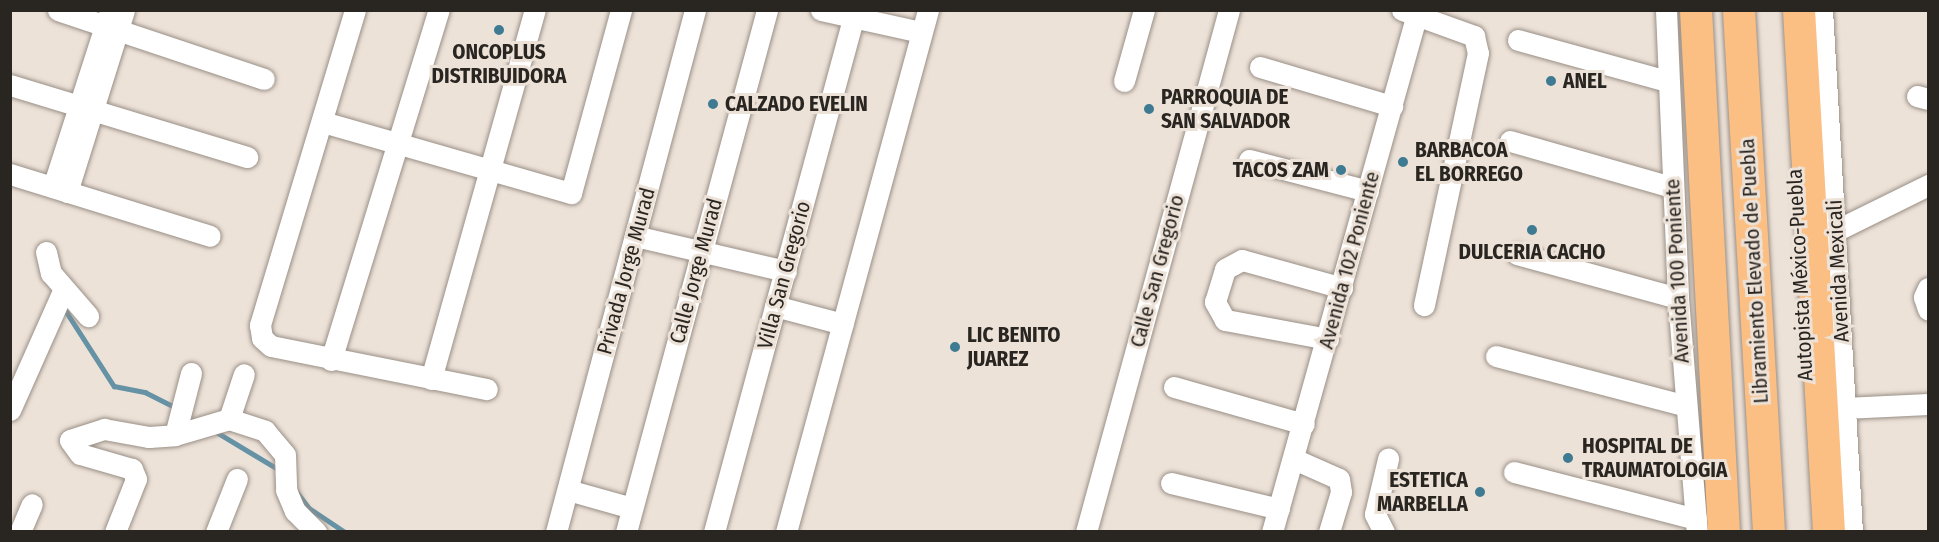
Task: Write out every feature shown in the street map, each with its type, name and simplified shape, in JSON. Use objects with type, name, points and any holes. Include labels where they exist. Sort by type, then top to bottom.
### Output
[{"type":"highway","points":[[1720,12],[1724,531]]},
{"type":"highway","points":[[1720,12],[1751,531]]},
{"type":"highway","name":"Libramiento Elevado de Puebla","points":[[1720,12],[1769,531]]},
{"type":"highway","points":[[1783,12],[1829,531]]},
{"type":"highway","name":"Libramiento Elevado de Puebla","points":[[1783,12],[1790,531]]},
{"type":"highway","name":"Autopista México-Puebla","points":[[1783,12],[1812,531]]},
{"type":"street","points":[[58,10],[114,19],[264,79]]},
{"type":"street","points":[[355,10],[260,326],[262,338],[271,346],[331,360],[487,389]]},
{"type":"street","points":[[331,360],[439,10]]},
{"type":"street","points":[[431,379],[535,10]]},
{"type":"street","points":[[323,122],[571,193],[621,10]]},
{"type":"street","name":"Privada Jorge Murad","points":[[556,531],[695,10]]},
{"type":"street","name":"Calle Jorge Murad","points":[[626,531],[767,10]]},
{"type":"street","points":[[821,10],[853,19],[921,32]]},
{"type":"street","points":[[786,531],[928,10]]},
{"type":"street","points":[[1124,81],[1144,10]]},
{"type":"street","name":"Calle San Gregorio","points":[[1086,531],[1229,10]]},
{"type":"street","name":"Avenida 100 Poniente","points":[[1666,10],[1667,81],[1678,298],[1696,525]]},
{"type":"street","name":"Avenida Mexicali","points":[[1822,10],[1837,230],[1844,408],[1852,531]]},
{"type":"street","points":[[1412,12],[1474,36],[1478,53],[1424,305]]},
{"type":"street","name":"Avenida 102 Poniente","points":[[1273,531],[1392,106],[1412,12]]},
{"type":"street","points":[[60,189],[114,19]]},
{"type":"street","name":"Villa San Gregorio","points":[[714,531],[853,19]]},
{"type":"street","points":[[1518,40],[1667,81]]},
{"type":"street","points":[[1260,67],[1392,106]]},
{"type":"street","points":[[10,85],[247,157]]},
{"type":"street","points":[[1510,141],[1672,188]]},
{"type":"street","points":[[1250,160],[1368,191]]},
{"type":"street","points":[[10,174],[210,236]]},
{"type":"street","points":[[1837,230],[1929,185]]},
{"type":"street","points":[[635,236],[786,272]]},
{"type":"street","points":[[46,252],[63,291],[88,316]]},
{"type":"street","points":[[1517,254],[1678,298]]},
{"type":"street","points":[[1328,339],[1225,320],[1215,302],[1225,269],[1242,260],[1342,288]]},
{"type":"street","points":[[10,410],[63,291]]},
{"type":"street","points":[[775,306],[843,324]]},
{"type":"street","points":[[1496,356],[1686,406]]},
{"type":"street","points":[[175,435],[191,374]]},
{"type":"street","points":[[229,419],[244,374]]},
{"type":"street","points":[[1174,387],[1304,424]]},
{"type":"street","points":[[1844,408],[1929,404]]},
{"type":"street","points":[[115,531],[136,479],[132,469],[81,454],[70,441],[104,429],[149,437],[175,435],[229,419],[265,431],[285,455],[286,490],[295,511],[316,531]]},
{"type":"street","points":[[1294,459],[1339,478],[1341,492],[1329,531]]},
{"type":"street","points":[[1384,531],[1376,514],[1388,459]]},
{"type":"street","points":[[1514,472],[1696,525]]},
{"type":"street","points":[[216,531],[237,479]]},
{"type":"street","points":[[1171,483],[1279,509]]},
{"type":"street","points":[[568,490],[632,508]]},
{"type":"street","points":[[20,531],[32,504]]},
{"type":"waterway","points":[[64,308],[114,386],[145,392],[176,408]]},
{"type":"waterway","points":[[213,430],[278,469]]},
{"type":"waterway","points":[[297,492],[309,508],[345,532]]},
{"type":"place","name":"ONCOPLUS DISTRIBUIDORA","points":[[499,30]]},
{"type":"place","name":"ANEL","points":[[1551,81]]},
{"type":"place","name":"CALZADO EVELIN","points":[[713,104]]},
{"type":"place","name":"PARROQUIA DE SAN SALVADOR","points":[[1149,109]]},
{"type":"place","name":"BARBACOA EL BORREGO","points":[[1403,162]]},
{"type":"place","name":"TACOS ZAM","points":[[1341,170]]},
{"type":"place","name":"DULCERIA CACHO","points":[[1532,230]]},
{"type":"place","name":"LIC BENITO JUAREZ","points":[[955,347]]},
{"type":"place","name":"HOSPITAL DE TRAUMATOLOGIA","points":[[1568,458]]},
{"type":"place","name":"ESTETICA MARBELLA","points":[[1480,492]]}]
